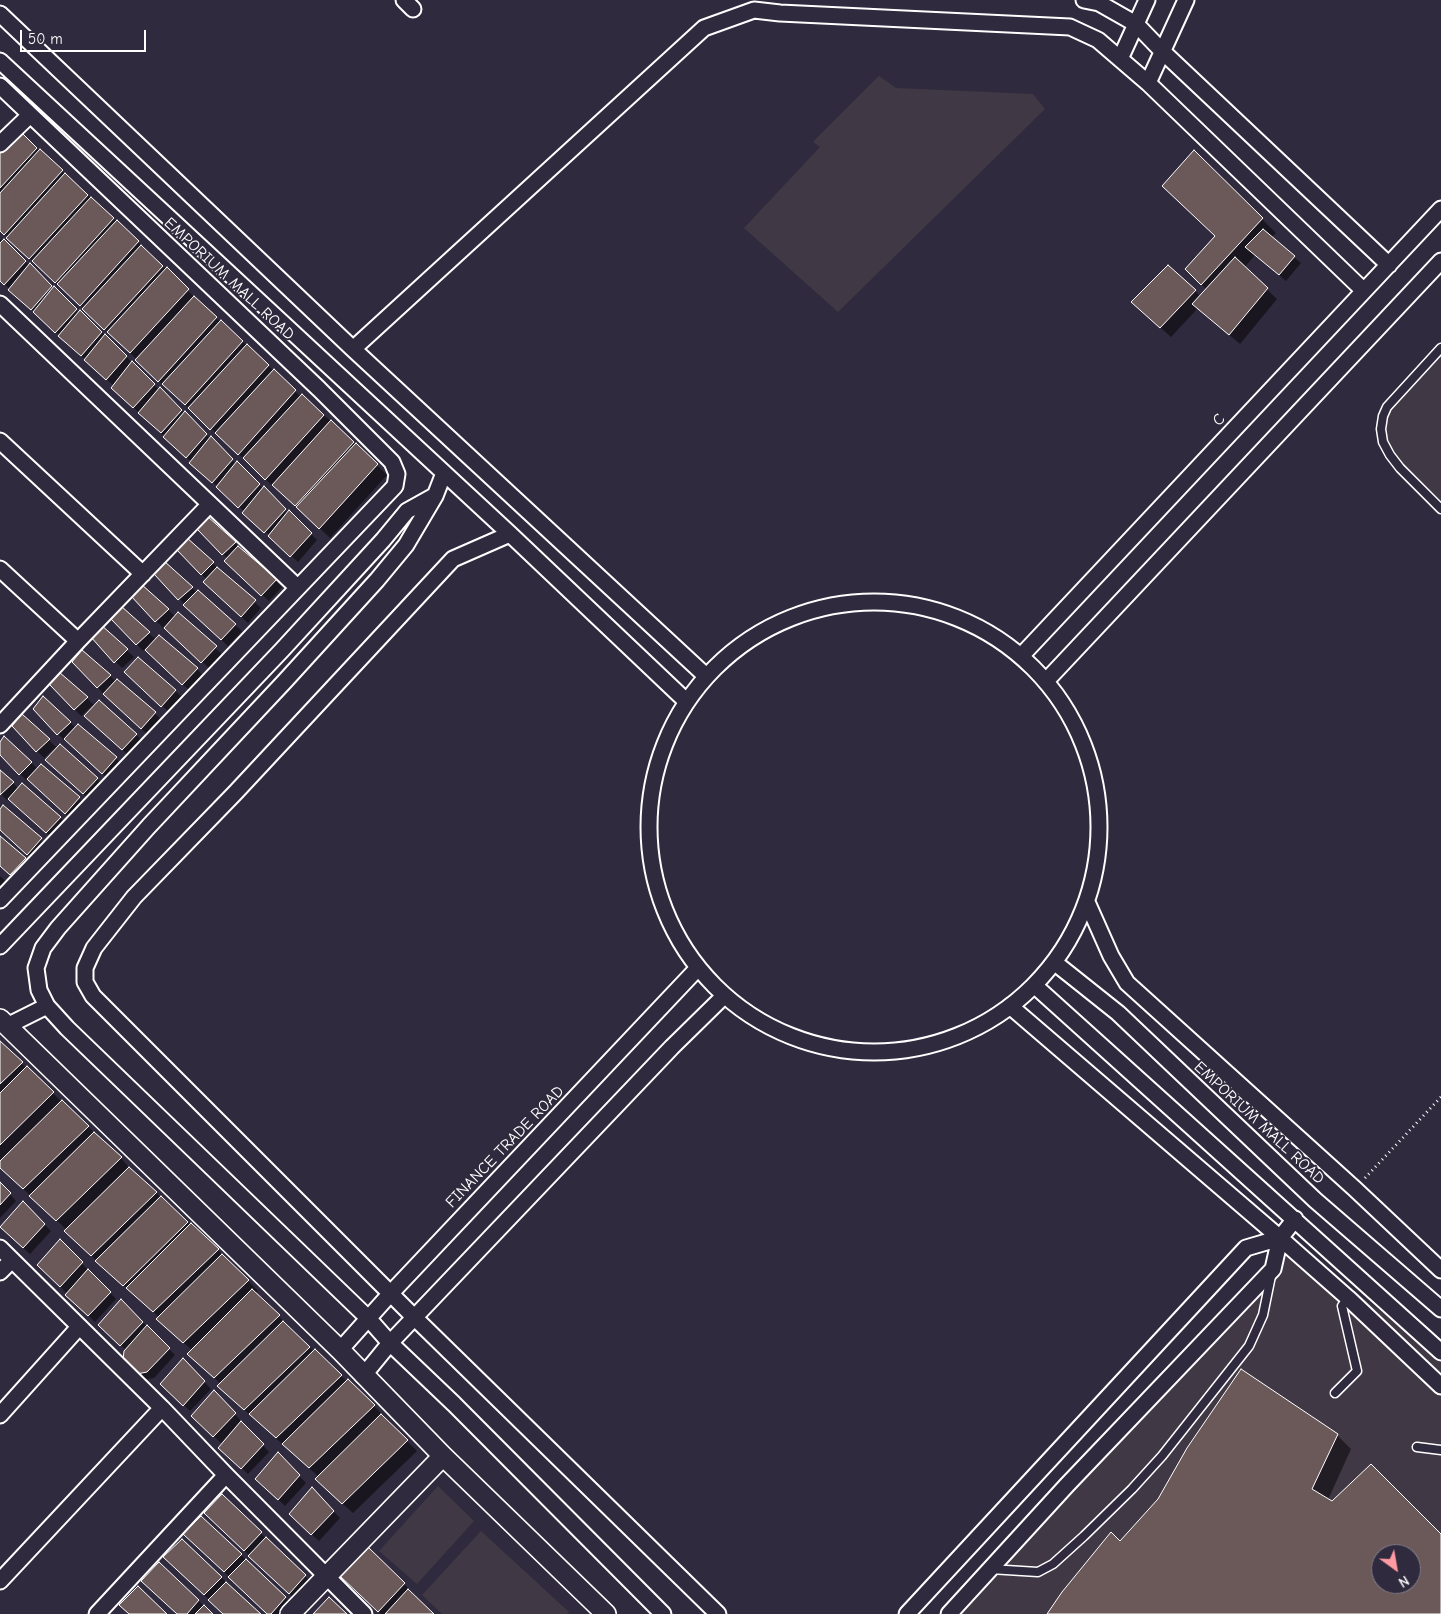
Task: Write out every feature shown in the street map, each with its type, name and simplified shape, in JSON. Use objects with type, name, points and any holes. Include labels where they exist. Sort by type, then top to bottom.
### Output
[{"type":"street","points":[[1084,0],[1099,3],[1136,24],[1162,52],[1389,264]]},
{"type":"street","points":[[1120,59],[1147,0]]},
{"type":"street","points":[[1148,83],[1186,0]]},
{"type":"street","points":[[353,348],[704,28],[754,5],[780,13],[1070,28],[1098,40],[1148,83],[1364,291]]},
{"type":"street","points":[[0,14],[353,348],[706,676]]},
{"type":"street","points":[[0,61],[510,534],[686,702]]},
{"type":"street","name":"EMPORIUM MALL ROAD","points":[[0,86],[319,389],[392,462],[397,474],[395,486],[297,587]]},
{"type":"street","points":[[0,144],[30,115]]},
{"type":"street","name":"C","points":[[1022,655],[1441,209]]},
{"type":"street","points":[[1047,680],[1441,261]]},
{"type":"street","points":[[0,304],[297,587],[0,900]]},
{"type":"street","points":[[0,441],[142,574]]},
{"type":"street","points":[[444,473],[435,496],[406,545],[377,580],[285,682],[149,826],[58,928],[43,948],[36,968],[39,990],[47,1006],[66,1028],[368,1318],[390,1343],[454,1404],[663,1614]]},
{"type":"street","points":[[0,946],[282,650],[383,540],[407,511],[435,496]]},
{"type":"street","points":[[2,717],[210,504]]},
{"type":"street","points":[[510,534],[453,559],[241,786],[134,897],[94,948],[85,968],[86,982],[93,996],[415,1318],[718,1614]]},
{"type":"street","points":[[0,569],[78,641]]},
{"type":"street","points":[[860,601],[918,605],[955,617],[973,623],[1022,655],[1047,680],[1078,730],[1096,786],[1099,844],[1087,902],[1054,962],[1034,985],[1010,1006],[966,1033],[916,1048],[865,1052],[814,1044],[766,1026],[724,996],[697,969],[667,920],[651,866],[648,809],[660,753],[686,702],[706,676],[750,638],[802,612],[860,601]]},
{"type":"street","points":[[1087,902],[1111,956],[1127,983],[1355,1189],[1441,1270]]},
{"type":"street","name":"EMPORIUM MALL ROAD","points":[[1054,962],[1118,1012],[1315,1200],[1441,1309]]},
{"type":"street","name":"FINANCE TRADE ROAD","points":[[340,1350],[391,1293],[697,969]]},
{"type":"street","points":[[1034,985],[1441,1352]]},
{"type":"street","points":[[364,1376],[390,1343],[672,1047],[724,996]]},
{"type":"street","points":[[47,1006],[4,1023],[340,1350],[443,1456],[606,1614]]},
{"type":"street","points":[[1010,1006],[1280,1238],[1348,1298],[1441,1386]]},
{"type":"street","points":[[948,1614],[1067,1485],[1273,1269],[1280,1238],[1294,1219]]},
{"type":"street","points":[[907,1614],[1246,1248],[1280,1238]]},
{"type":"street","points":[[0,1248],[162,1408],[364,1614]]},
{"type":"street","points":[[0,1272],[12,1260]]},
{"type":"street","points":[[0,1415],[79,1327]]},
{"type":"street","points":[[0,1581],[162,1408]]},
{"type":"street","points":[[290,1614],[443,1456]]},
{"type":"street","points":[[97,1614],[226,1475]]},
{"type":"lane","points":[[1441,348],[1387,406],[1381,429],[1383,442],[1390,455],[1441,509]]},
{"type":"lane","points":[[990,1569],[1038,1572],[1046,1568],[1084,1536],[1132,1489],[1162,1456],[1250,1346],[1263,1315],[1273,1269]]},
{"type":"lane","points":[[1335,1393],[1357,1371],[1342,1306],[1348,1298]]},
{"type":"lane","points":[[1417,1447],[1441,1450]]},
{"type":"path","points":[[1355,1189],[1441,1097]]},
{"type":"shaded area","points":[[879,76],[896,88],[1033,94],[1045,109],[838,312],[744,228],[820,147],[813,142]]},
{"type":"shaded area","points":[[1441,348],[1441,509],[1400,468],[1383,442],[1383,416]]},
{"type":"shaded area","points":[[1293,1247],[1441,1355],[1441,1614],[961,1614]]},
{"type":"shaded area","points":[[438,1486],[474,1521],[417,1584],[379,1551]]},
{"type":"shaded area","points":[[481,1531],[569,1612],[567,1614],[442,1614],[422,1595]]},
{"type":"building","points":[[19,130],[37,148],[0,188],[0,151]]},
{"type":"building","points":[[40,149],[63,170],[4,235],[0,231],[0,193]]},
{"type":"building","points":[[1194,150],[1263,218],[1201,285],[1185,269],[1215,236],[1162,186]]},
{"type":"building","points":[[65,173],[88,195],[29,259],[6,238]]},
{"type":"building","points":[[91,197],[114,218],[55,283],[32,261]]},
{"type":"building","points":[[117,220],[139,241],[80,306],[57,284]]},
{"type":"building","points":[[1263,229],[1295,256],[1279,275],[1245,247]]},
{"type":"building","points":[[4,239],[26,261],[4,285],[0,281],[0,243]]},
{"type":"building","points":[[141,245],[163,266],[104,330],[82,309]]},
{"type":"building","points":[[1235,257],[1268,288],[1229,335],[1192,304]]},
{"type":"building","points":[[30,263],[52,286],[31,310],[8,290]]},
{"type":"building","points":[[1168,265],[1196,290],[1160,328],[1131,302]]},
{"type":"building","points":[[167,267],[189,289],[130,353],[107,332]]},
{"type":"building","points":[[54,286],[77,309],[55,333],[33,312]]},
{"type":"building","points":[[194,296],[217,317],[158,382],[135,360]]},
{"type":"building","points":[[80,310],[102,332],[81,356],[58,336]]},
{"type":"building","points":[[221,320],[243,341],[185,405],[162,384]]},
{"type":"building","points":[[105,334],[127,356],[106,380],[84,360]]},
{"type":"building","points":[[247,344],[269,365],[210,430],[188,408]]},
{"type":"building","points":[[132,361],[155,384],[133,408],[111,388]]},
{"type":"building","points":[[274,369],[296,390],[238,455],[215,433]]},
{"type":"building","points":[[160,387],[182,410],[161,433],[138,413]]},
{"type":"building","points":[[302,394],[324,415],[265,480],[243,458]]},
{"type":"building","points":[[185,411],[207,434],[186,458],[163,437]]},
{"type":"building","points":[[331,420],[354,442],[295,506],[272,485]]},
{"type":"building","points":[[211,436],[233,459],[212,483],[189,463]]},
{"type":"building","points":[[356,443],[378,464],[319,529],[296,507]]},
{"type":"building","points":[[237,461],[260,484],[238,508],[216,487]]},
{"type":"building","points":[[264,486],[286,509],[264,533],[242,513]]},
{"type":"building","points":[[289,510],[312,533],[290,557],[268,536]]},
{"type":"building","points":[[207,516],[236,542],[222,555],[197,529]]},
{"type":"building","points":[[186,537],[214,562],[201,575],[176,549]]},
{"type":"building","points":[[238,546],[277,579],[261,596],[224,561]]},
{"type":"building","points":[[164,561],[193,587],[178,600],[154,574]]},
{"type":"building","points":[[217,567],[256,600],[241,617],[203,582]]},
{"type":"building","points":[[141,584],[169,609],[155,622],[131,596]]},
{"type":"building","points":[[198,590],[236,624],[221,640],[183,605]]},
{"type":"building","points":[[121,606],[150,632],[136,645],[111,619]]},
{"type":"building","points":[[178,612],[217,646],[201,663],[164,628]]},
{"type":"building","points":[[100,624],[128,649],[114,663],[90,636]]},
{"type":"building","points":[[159,635],[198,668],[182,685],[145,650]]},
{"type":"building","points":[[82,650],[111,675],[97,688],[72,662]]},
{"type":"building","points":[[138,657],[176,690],[161,707],[124,672]]},
{"type":"building","points":[[59,672],[88,697],[74,710],[49,684]]},
{"type":"building","points":[[117,679],[156,712],[141,729],[103,694]]},
{"type":"building","points":[[43,696],[71,722],[57,735],[33,709]]},
{"type":"building","points":[[99,700],[137,734],[122,750],[84,716]]},
{"type":"building","points":[[22,714],[50,739],[36,752],[12,726]]},
{"type":"building","points":[[78,724],[117,757],[102,774],[64,739]]},
{"type":"building","points":[[4,736],[32,762],[19,775],[0,755],[0,742]]},
{"type":"building","points":[[60,744],[98,778],[83,794],[45,760]]},
{"type":"building","points":[[41,764],[80,797],[65,814],[27,779]]},
{"type":"building","points":[[0,770],[14,782],[0,795]]},
{"type":"building","points":[[22,783],[61,817],[46,833],[8,799]]},
{"type":"building","points":[[3,805],[42,838],[27,855],[0,830],[0,809]]},
{"type":"building","points":[[0,836],[26,858],[10,875],[0,866]]},
{"type":"building","points":[[0,1041],[23,1062],[0,1084]]},
{"type":"building","points":[[27,1066],[54,1092],[0,1145],[0,1093]]},
{"type":"building","points":[[62,1100],[89,1126],[23,1189],[0,1168],[0,1161]]},
{"type":"building","points":[[94,1132],[122,1157],[56,1221],[29,1196]]},
{"type":"building","points":[[129,1167],[157,1192],[91,1256],[64,1231]]},
{"type":"building","points":[[0,1182],[11,1193],[0,1205]]},
{"type":"building","points":[[161,1196],[188,1222],[123,1286],[95,1261]]},
{"type":"building","points":[[23,1201],[45,1224],[23,1248],[0,1227]]},
{"type":"building","points":[[191,1223],[219,1249],[153,1312],[126,1288]]},
{"type":"building","points":[[60,1239],[83,1262],[60,1287],[37,1265]]},
{"type":"building","points":[[222,1254],[249,1280],[183,1343],[156,1319]]},
{"type":"building","points":[[88,1269],[111,1292],[88,1316],[65,1295]]},
{"type":"building","points":[[252,1289],[280,1315],[214,1378],[187,1354]]},
{"type":"building","points":[[121,1299],[143,1322],[120,1346],[98,1325]]},
{"type":"building","points":[[283,1321],[310,1347],[244,1410],[217,1386]]},
{"type":"building","points":[[147,1325],[170,1348],[147,1372],[121,1377],[124,1351]]},
{"type":"building","points":[[315,1349],[342,1375],[276,1438],[249,1414]]},
{"type":"building","points":[[183,1358],[205,1381],[183,1406],[160,1384]]},
{"type":"building","points":[[1241,1369],[1338,1434],[1312,1489],[1332,1501],[1371,1464],[1441,1534],[1441,1614],[1047,1614],[1062,1592],[1111,1532],[1120,1541],[1158,1499],[1187,1448]]},
{"type":"building","points":[[348,1379],[375,1405],[309,1468],[282,1444]]},
{"type":"building","points":[[214,1390],[236,1413],[213,1437],[191,1416]]},
{"type":"building","points":[[381,1414],[408,1440],[342,1504],[315,1479]]},
{"type":"building","points":[[241,1421],[264,1444],[241,1469],[218,1448]]},
{"type":"building","points":[[278,1452],[300,1475],[278,1500],[255,1479]]},
{"type":"building","points":[[312,1487],[334,1511],[311,1535],[289,1514]]},
{"type":"building","points":[[222,1494],[262,1532],[244,1551],[204,1513]]},
{"type":"building","points":[[201,1516],[242,1554],[224,1572],[183,1534]]},
{"type":"building","points":[[266,1537],[306,1575],[289,1594],[248,1556]]},
{"type":"building","points":[[182,1539],[222,1577],[204,1595],[163,1557]]},
{"type":"building","points":[[368,1547],[405,1583],[378,1612],[340,1576]]},
{"type":"building","points":[[246,1559],[286,1597],[271,1614],[267,1614],[228,1577]]},
{"type":"building","points":[[159,1562],[199,1600],[187,1614],[177,1614],[141,1581]]},
{"type":"building","points":[[226,1582],[261,1614],[223,1614],[208,1600]]},
{"type":"building","points":[[138,1586],[167,1614],[129,1614],[119,1605]]},
{"type":"building","points":[[408,1589],[434,1614],[385,1614]]},
{"type":"building","points":[[329,1597],[347,1614],[313,1614]]},
{"type":"building","points":[[204,1605],[213,1614],[195,1614]]}]
